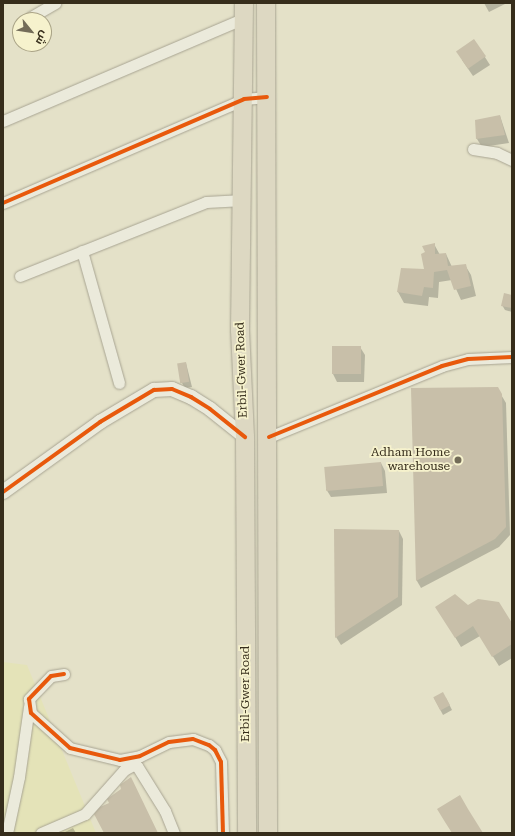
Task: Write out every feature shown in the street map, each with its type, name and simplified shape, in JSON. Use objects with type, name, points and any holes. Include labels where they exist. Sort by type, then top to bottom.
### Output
[{"type":"highway","name":"Erbil-Gwer Road","points":[[266,3],[269,437],[268,833]]},
{"type":"highway","name":"Erbil-Gwer Road","points":[[244,10],[243,200],[240,330],[245,437],[247,833]]},
{"type":"street","points":[[40,12],[55,3]]},
{"type":"street","points":[[3,121],[244,10]]},
{"type":"street","points":[[3,203],[244,99],[267,97]]},
{"type":"street","points":[[473,149],[497,153],[512,160]]},
{"type":"street","points":[[20,276],[206,202],[243,200]]},
{"type":"street","points":[[82,251],[119,383]]},
{"type":"street","points":[[269,437],[442,366],[468,359],[512,357]]},
{"type":"street","points":[[3,492],[100,422],[159,389],[172,389],[191,397],[225,420],[245,437]]},
{"type":"street","points":[[7,833],[19,777],[30,704],[29,700],[51,676],[64,674]]},
{"type":"street","points":[[30,704],[31,713],[45,727],[70,748],[85,754],[120,760],[140,756],[154,748],[182,739],[193,739],[210,745],[219,755],[221,762],[223,833]]},
{"type":"street","points":[[40,833],[85,814],[124,770],[133,765],[137,766],[165,811],[174,833]]},
{"type":"green space","points":[[3,662],[27,665],[96,833],[3,833]]},
{"type":"building","points":[[474,39],[486,56],[468,69],[456,52]]},
{"type":"building","points":[[500,115],[505,135],[476,139],[475,120]]},
{"type":"building","points":[[435,243],[435,254],[446,253],[448,266],[466,264],[471,286],[454,290],[447,270],[434,272],[433,288],[424,287],[422,296],[397,292],[401,268],[424,269],[421,254],[425,252],[422,246]]},
{"type":"building","points":[[504,293],[512,295],[512,308],[501,306]]},
{"type":"building","points":[[332,346],[361,346],[361,374],[332,374]]},
{"type":"building","points":[[186,362],[189,382],[180,383],[177,363]]},
{"type":"building","name":"Adham Home warehouse","points":[[498,387],[502,394],[506,527],[495,539],[416,581],[411,388]]},
{"type":"building","points":[[381,462],[383,486],[326,491],[324,467]]},
{"type":"building","points":[[334,529],[399,530],[398,597],[335,638]]},
{"type":"building","points":[[455,594],[468,605],[478,599],[499,602],[512,623],[512,644],[492,657],[473,626],[455,638],[435,607]]},
{"type":"building","points":[[443,692],[450,705],[440,710],[433,697]]},
{"type":"building","points":[[131,777],[158,833],[104,833],[94,814],[100,807],[109,803],[107,799],[121,789],[120,785]]},
{"type":"building","points":[[460,795],[483,833],[452,833],[437,809]]},
{"type":"cycle path","points":[[3,203],[244,99],[267,97]]},
{"type":"cycle path","points":[[269,437],[442,366],[468,359],[512,357]]},
{"type":"cycle path","points":[[3,492],[100,422],[154,390],[172,389],[191,397],[210,409],[245,437]]},
{"type":"cycle path","points":[[64,674],[51,676],[29,699],[31,713],[70,748],[120,760],[140,756],[169,742],[193,739],[209,745],[215,750],[221,762],[223,833]]},
{"type":"place","name":"Adham Home warehouse","points":[[458,460]]}]
